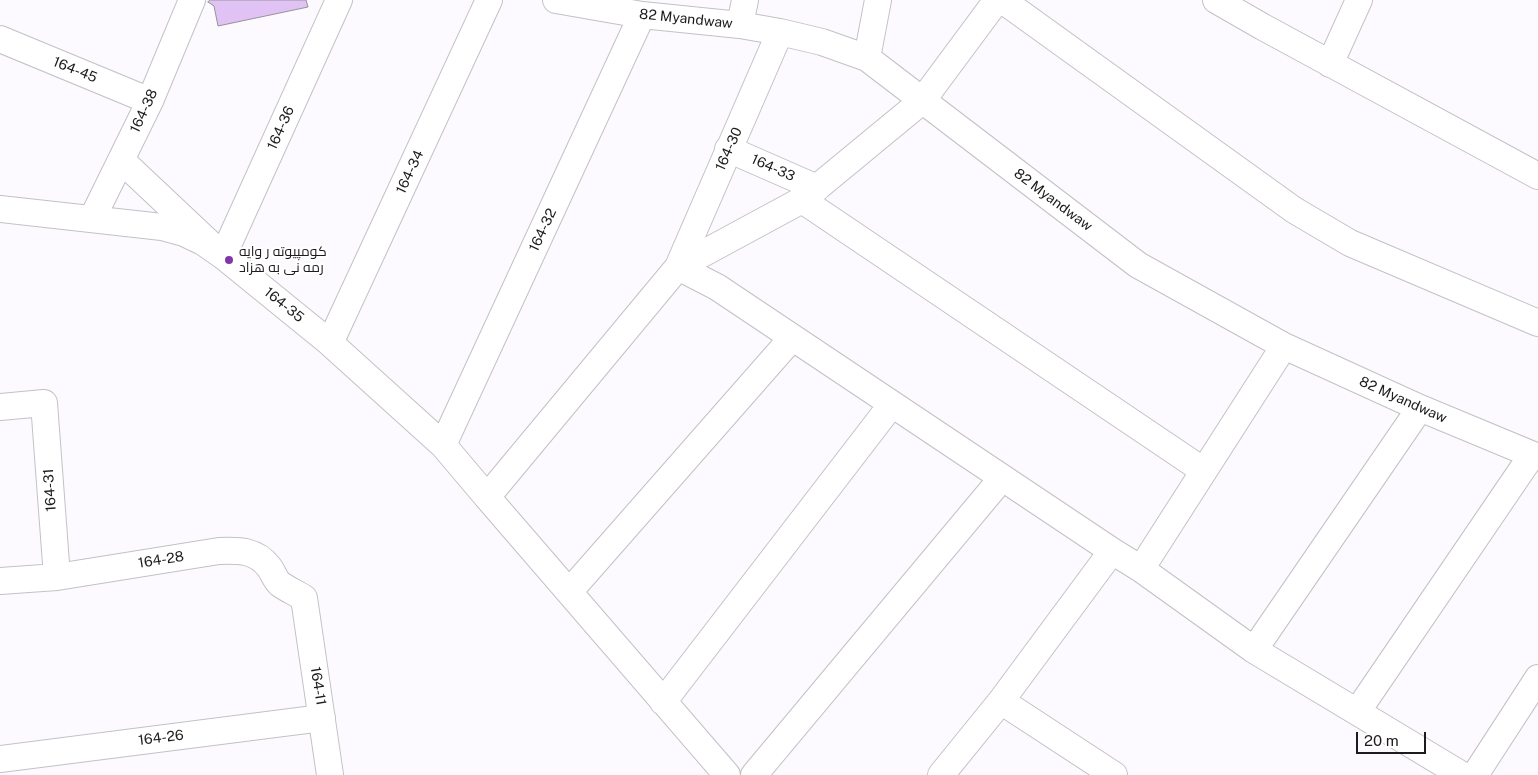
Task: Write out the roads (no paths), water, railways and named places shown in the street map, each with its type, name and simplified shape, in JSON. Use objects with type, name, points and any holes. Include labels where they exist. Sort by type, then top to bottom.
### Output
[{"type":"street","name":"164-38","points":[[92,219],[150,101],[192,0]]},
{"type":"street","name":"164-36","points":[[223,256],[339,0]]},
{"type":"street","name":"164-34","points":[[330,343],[489,0]]},
{"type":"street","name":"82 Myandwaw","points":[[556,0],[611,5],[642,15],[740,25],[780,32],[822,42],[867,58],[1138,264],[1284,346],[1420,408],[1535,456]]},
{"type":"street","points":[[740,25],[745,0]]},
{"type":"street","points":[[867,58],[878,0]]},
{"type":"street","points":[[487,497],[678,267],[810,194],[922,101],[997,0]]},
{"type":"street","points":[[1002,0],[1294,210],[1350,243],[1538,323]]},
{"type":"street","points":[[1216,0],[1538,176]]},
{"type":"street","points":[[1330,64],[1359,0]]},
{"type":"street","name":"164-32","points":[[443,445],[642,15]]},
{"type":"street","name":"164-30","points":[[678,267],[780,32]]},
{"type":"street","name":"164-45","points":[[0,39],[150,101]]},
{"type":"street","name":"164-33","points":[[728,149],[810,194],[1204,471]]},
{"type":"street","points":[[121,160],[223,256]]},
{"type":"street","name":"164-35","points":[[0,209],[162,226],[203,242],[223,256],[330,343],[443,445],[727,775]]},
{"type":"street","points":[[678,267],[717,287],[1112,552],[1141,569],[1254,650],[1462,775]]},
{"type":"street","points":[[569,592],[792,338]]},
{"type":"street","points":[[1141,569],[1284,346]]},
{"type":"street","name":"164-31","points":[[0,407],[44,403],[57,576]]},
{"type":"street","points":[[663,702],[892,404]]},
{"type":"street","points":[[1254,650],[1420,408]]},
{"type":"street","points":[[1357,712],[1535,456]]},
{"type":"street","points":[[754,775],[1002,478]]},
{"type":"street","name":"164-28","points":[[0,581],[57,576],[219,551],[240,550],[253,553],[264,560],[278,583],[304,598]]},
{"type":"street","points":[[941,775],[1001,701],[1112,552]]},
{"type":"street","name":"164-11","points":[[304,598],[330,775]]},
{"type":"street","points":[[1475,775],[1538,678]]},
{"type":"street","points":[[1001,701],[1114,775]]},
{"type":"street","name":"164-26","points":[[0,758],[28,765],[322,718]]},
{"type":"place","name":"کومپیوته ر وایه رمه نی به هزاد","points":[[229,260]]}]
